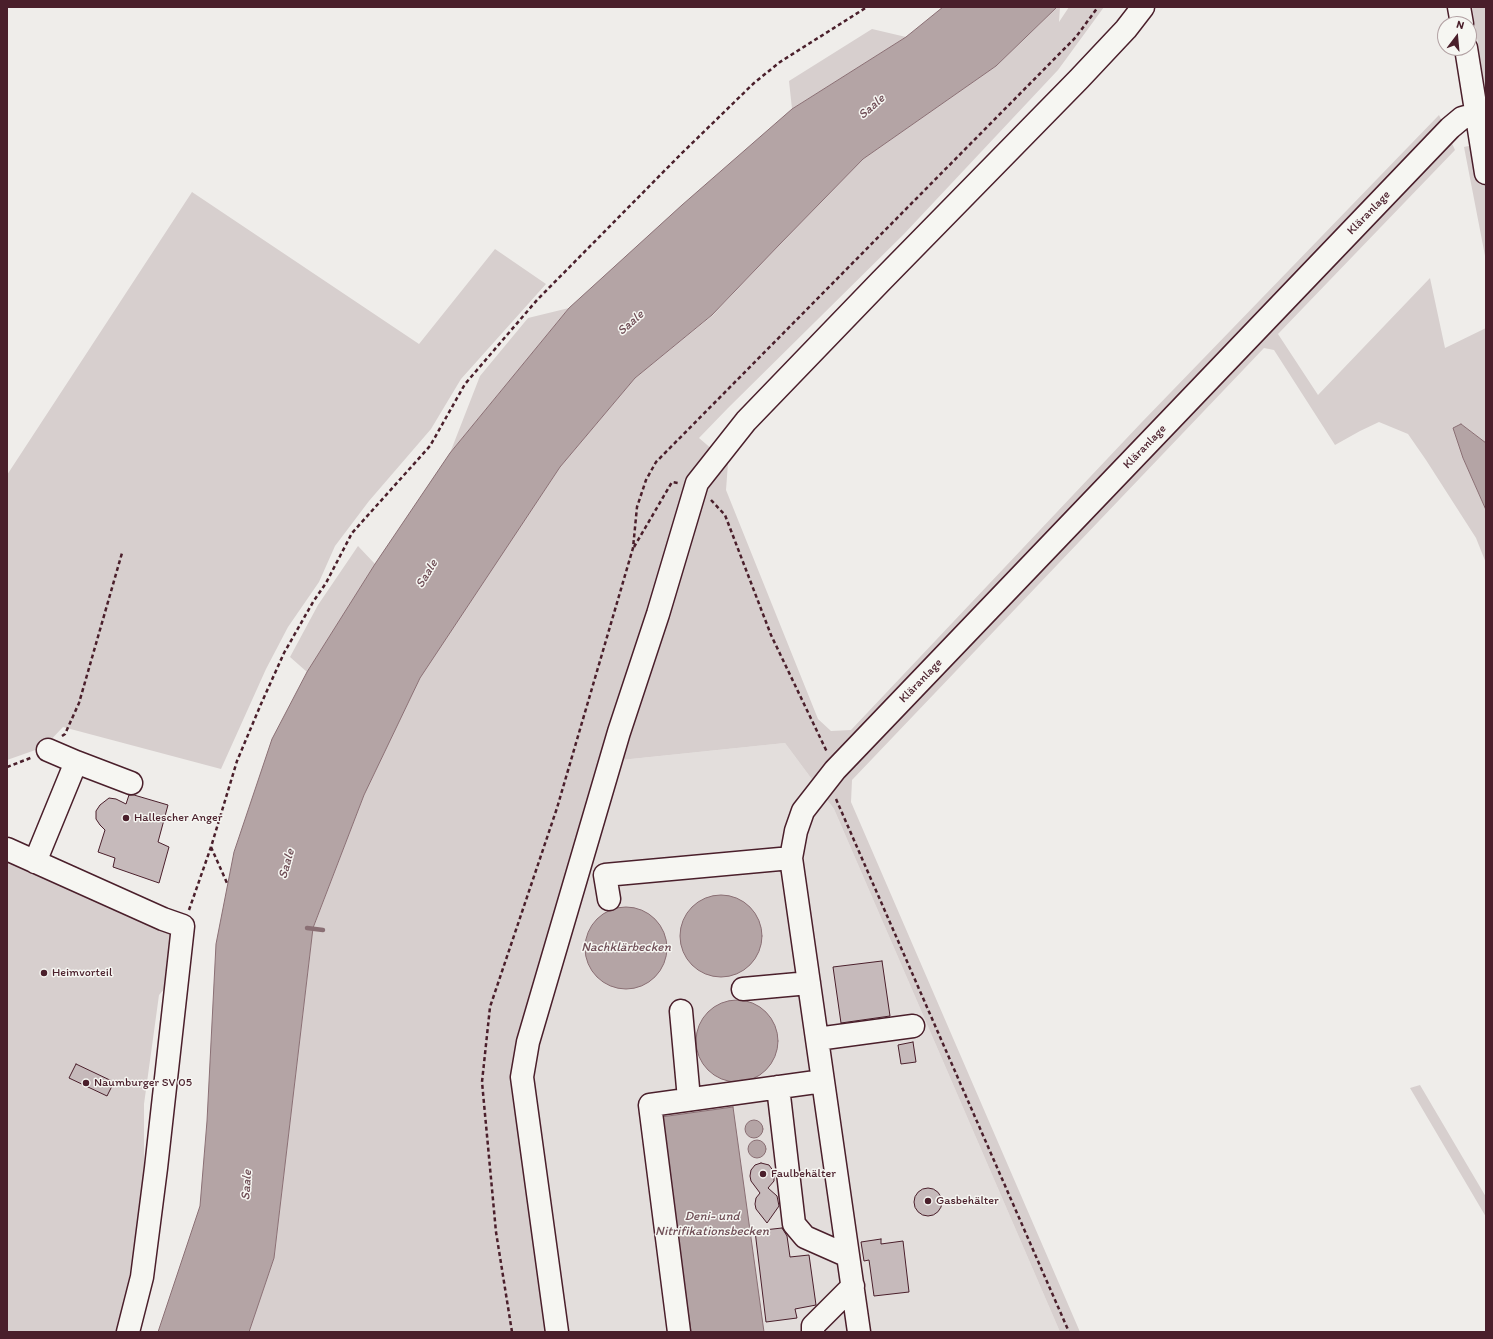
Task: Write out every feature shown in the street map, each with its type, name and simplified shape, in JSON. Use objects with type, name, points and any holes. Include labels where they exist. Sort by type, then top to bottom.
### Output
[{"type":"street","points":[[557,1332],[522,1077],[528,1042],[619,732],[658,614],[697,484],[746,421],[1079,79],[1126,29],[1143,7]]},
{"type":"street","points":[[1467,56],[1486,173]]},
{"type":"street","name":"Kläranlage","points":[[859,1332],[791,858],[796,831],[803,811],[835,770],[1450,128],[1462,118],[1476,114]]},
{"type":"street","points":[[48,750],[131,783]]},
{"type":"street","points":[[35,862],[76,762]]},
{"type":"street","points":[[7,849],[163,919],[183,926],[156,1168],[142,1277],[128,1332]]},
{"type":"street","points":[[609,899],[605,875],[791,858]]},
{"type":"street","points":[[743,989],[809,982]]},
{"type":"street","points":[[681,1011],[689,1099]]},
{"type":"street","points":[[817,1039],[913,1026]]},
{"type":"street","points":[[679,1332],[650,1105],[823,1081]]},
{"type":"street","points":[[778,1087],[794,1224],[805,1237],[848,1256]]},
{"type":"street","points":[[813,1332],[813,1326],[852,1286]]},
{"type":"path","points":[[183,926],[211,847],[237,761],[284,654],[313,602],[326,583],[352,533],[430,446],[465,384],[536,300],[754,83],[780,62],[867,7]]},
{"type":"path","points":[[512,1332],[496,1232],[482,1082],[490,1007],[557,808],[633,548],[637,507],[646,480],[656,462],[1076,37],[1098,7]]},
{"type":"path","points":[[633,548],[672,482],[697,484],[725,515],[771,635],[835,770],[835,797],[1069,1332]]},
{"type":"path","points":[[7,768],[48,750],[65,734],[78,703],[122,553]]},
{"type":"path","points":[[211,847],[227,883]]},
{"type":"shaded area","points":[[1057,7],[1060,7],[1059,22],[1069,7],[1104,7],[1058,70],[904,234],[699,438],[728,463],[726,490],[818,719],[831,731],[851,730],[1142,422],[1439,115],[1455,150],[1278,334],[1318,395],[1430,278],[1445,348],[1486,328],[1486,443],[1461,424],[1463,458],[1486,510],[1486,563],[1476,538],[1408,434],[1379,422],[1335,445],[1274,350],[1264,348],[852,780],[851,802],[1080,1332],[1060,1332],[834,809],[785,743],[621,760],[531,1065],[568,1332],[249,1332],[274,1258],[313,929],[364,795],[420,678],[560,467],[635,378],[713,315],[863,159],[996,66]]},
{"type":"shaded area","points":[[1472,7],[1486,7],[1486,94],[1477,38],[1477,16],[1473,16]]},
{"type":"shaded area","points":[[872,29],[906,37],[792,109],[789,81]]},
{"type":"shaded area","points":[[1486,142],[1486,261],[1464,147]]},
{"type":"shaded area","points":[[192,192],[419,344],[495,249],[546,284],[461,379],[431,429],[369,501],[335,546],[319,582],[288,627],[266,669],[221,769],[63,727],[44,747],[7,760],[7,475]]},
{"type":"shaded area","points":[[569,308],[450,453],[480,376],[528,318]]},
{"type":"shaded area","points":[[358,546],[375,564],[307,672],[290,657],[318,605]]},
{"type":"shaded area","points":[[785,743],[834,809],[1060,1332],[568,1332],[531,1065],[621,760]]},
{"type":"shaded area","points":[[7,854],[174,932],[168,985],[159,995],[144,1104],[144,1190],[120,1332],[7,1332]]},
{"type":"shaded area","points":[[1420,1085],[1486,1197],[1486,1217],[1410,1088]]},
{"type":"water","name":"Saale","points":[[943,7],[1057,7],[996,66],[863,159],[712,315],[635,378],[560,467],[420,678],[364,795],[313,928],[274,1258],[249,1332],[158,1332],[200,1206],[207,1121],[216,944],[234,852],[272,739],[307,672],[375,564],[450,453],[569,308],[682,205],[792,109],[906,37]]},
{"type":"water","points":[[1461,424],[1486,443],[1486,510],[1463,458],[1453,428]]},
{"type":"water","name":"Nachklärbecken","points":[[721,895],[737,898],[750,907],[759,920],[762,936],[759,952],[750,965],[737,974],[721,977],[705,974],[692,965],[683,952],[680,936],[683,920],[692,907],[705,898]]},
{"type":"water","name":"Nachklärbecken","points":[[626,907],[642,910],[655,919],[664,932],[667,948],[664,964],[655,977],[642,986],[626,989],[610,986],[597,977],[588,964],[585,948],[588,932],[597,919],[610,910]]},
{"type":"water","points":[[737,1000],[753,1003],[766,1012],[775,1025],[778,1041],[775,1057],[766,1070],[753,1079],[737,1082],[721,1079],[708,1070],[699,1057],[696,1041],[699,1025],[708,1012],[721,1003]]},
{"type":"water","name":"Deni- und Nitrifikationsbecken","points":[[733,1107],[764,1332],[691,1332],[661,1117]]},
{"type":"water","points":[[750,1120],[758,1120],[763,1125],[761,1136],[758,1138],[750,1138],[745,1133],[745,1125]]},
{"type":"water","points":[[753,1140],[761,1140],[766,1145],[764,1156],[761,1158],[753,1158],[748,1153],[748,1145]]},
{"type":"building","points":[[129,795],[134,795],[168,805],[158,842],[169,847],[159,883],[113,867],[115,858],[98,852],[105,830],[96,819],[96,811],[100,805],[109,798],[116,799],[126,804]]},
{"type":"building","points":[[882,961],[890,1016],[841,1023],[833,967]]},
{"type":"building","points":[[913,1042],[916,1062],[901,1064],[898,1045]]},
{"type":"building","points":[[76,1064],[114,1082],[107,1096],[69,1078]]},
{"type":"building","points":[[761,1163],[769,1165],[774,1172],[774,1181],[768,1188],[777,1196],[779,1206],[767,1223],[756,1209],[756,1198],[760,1193],[751,1181],[750,1176],[751,1170],[755,1165]]},
{"type":"building","name":"Gasbehälter","points":[[928,1188],[938,1192],[942,1202],[938,1212],[928,1216],[918,1212],[914,1202],[918,1192]]},
{"type":"building","points":[[782,1228],[787,1236],[790,1257],[809,1255],[816,1305],[795,1309],[797,1318],[766,1322],[755,1231]]},
{"type":"building","points":[[881,1239],[881,1244],[903,1241],[909,1292],[874,1296],[869,1260],[864,1261],[861,1242]]},
{"type":"waterway","points":[[307,928],[323,930]]},
{"type":"place","name":"Hallescher Anger","points":[[126,818]]},
{"type":"place","name":"Heimvorteil","points":[[44,973]]},
{"type":"place","name":"Naumburger SV 05","points":[[86,1083]]},
{"type":"place","name":"Faulbehälter","points":[[763,1174]]},
{"type":"place","name":"Gasbehälter","points":[[928,1201]]}]
